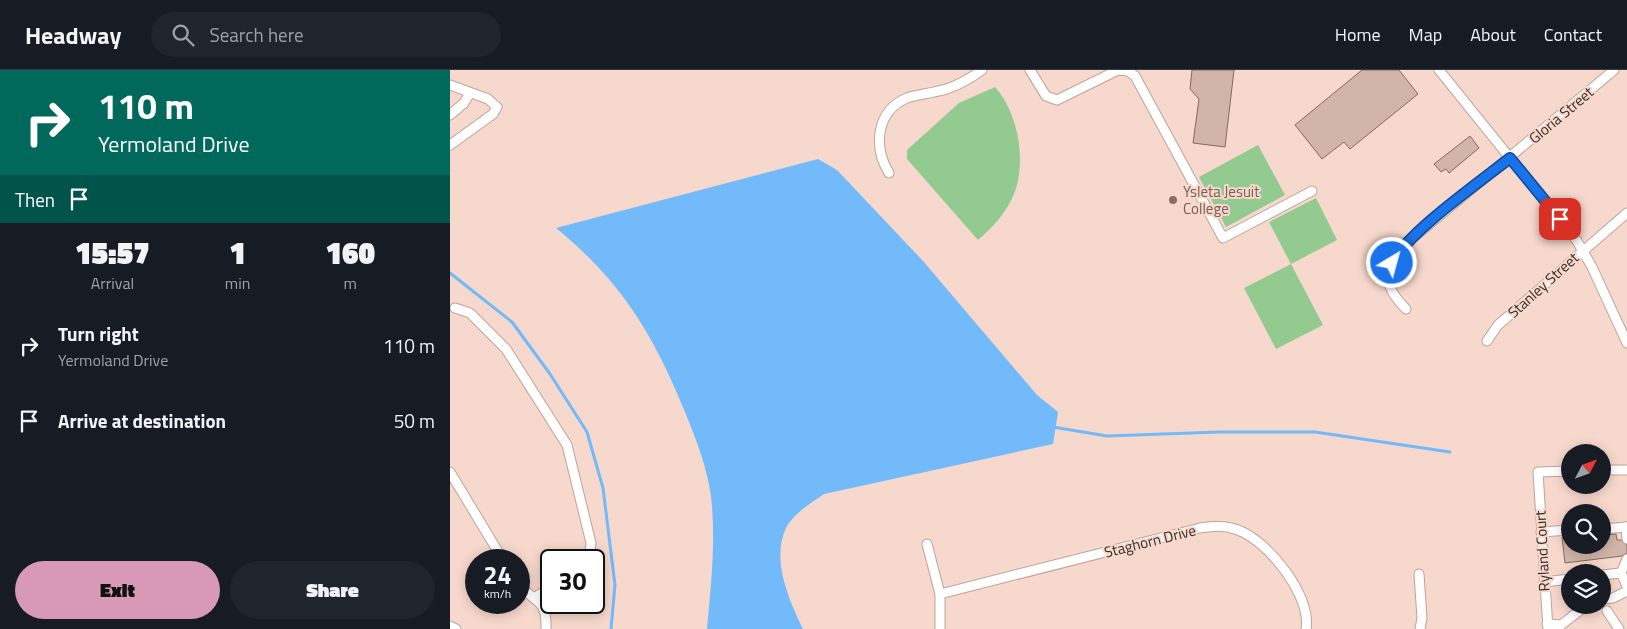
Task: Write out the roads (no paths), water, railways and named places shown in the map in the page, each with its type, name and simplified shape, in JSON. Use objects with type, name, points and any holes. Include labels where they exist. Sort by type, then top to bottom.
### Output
[{"type":"street","points":[[888,173],[880,154],[878,140],[888,113],[906,98],[957,85],[982,70]]},
{"type":"street","points":[[1030,70],[1046,96],[1057,100],[1118,70],[1128,71],[1135,76],[1223,238],[1312,192]]},
{"type":"street","points":[[1439,70],[1583,250],[1627,344]]},
{"type":"street","name":"Gloria Street","points":[[1406,309],[1388,287],[1389,271],[1396,255],[1414,236],[1614,70]]},
{"type":"street","points":[[450,85],[495,104],[496,111],[450,145]]},
{"type":"street","points":[[450,115],[464,103],[470,93]]},
{"type":"street","name":"Stanley Street","points":[[1487,341],[1498,325],[1627,213]]},
{"type":"street","points":[[455,308],[470,314],[506,349],[567,445],[591,543],[590,549]]},
{"type":"street","points":[[1611,470],[1627,470]]},
{"type":"street","name":"Ryland Court","points":[[1548,627],[1538,472],[1561,471]]},
{"type":"street","points":[[450,472],[496,549]]},
{"type":"street","name":"Staghorn Drive","points":[[940,594],[1200,528],[1226,526],[1250,535],[1269,550],[1305,606],[1306,629]]},
{"type":"street","points":[[1611,528],[1627,527],[1627,539]]},
{"type":"street","points":[[1541,532],[1561,531]]},
{"type":"street","points":[[927,544],[940,594],[940,629]]},
{"type":"street","points":[[1627,560],[1621,573],[1627,586]]},
{"type":"street","points":[[1611,574],[1621,573]]},
{"type":"street","points":[[1419,574],[1422,618],[1420,629]]},
{"type":"street","points":[[1544,582],[1561,580]]},
{"type":"street","points":[[1611,596],[1627,591]]},
{"type":"street","points":[[530,594],[542,604],[546,613],[546,629]]},
{"type":"street","points":[[534,598],[540,594]]},
{"type":"street","points":[[1548,627],[1561,624],[1575,614]]},
{"type":"street","points":[[1609,614],[1619,629]]},
{"type":"street","points":[[450,626],[456,629]]},
{"type":"water","points":[[818,159],[837,170],[923,261],[1037,395],[1058,412],[1053,444],[824,494],[793,518],[786,528],[782,540],[780,553],[784,580],[792,605],[803,629],[707,629],[713,529],[711,496],[701,453],[673,384],[648,334],[617,289],[600,269],[556,228]]},
{"type":"waterway","points":[[450,273],[512,322],[550,374],[587,432],[603,488],[615,585],[611,629]]},
{"type":"waterway","points":[[1053,427],[1107,436],[1219,432],[1315,432],[1450,452]]},
{"type":"place","name":"Ysleta Jesuit College","points":[[1173,200]]}]
